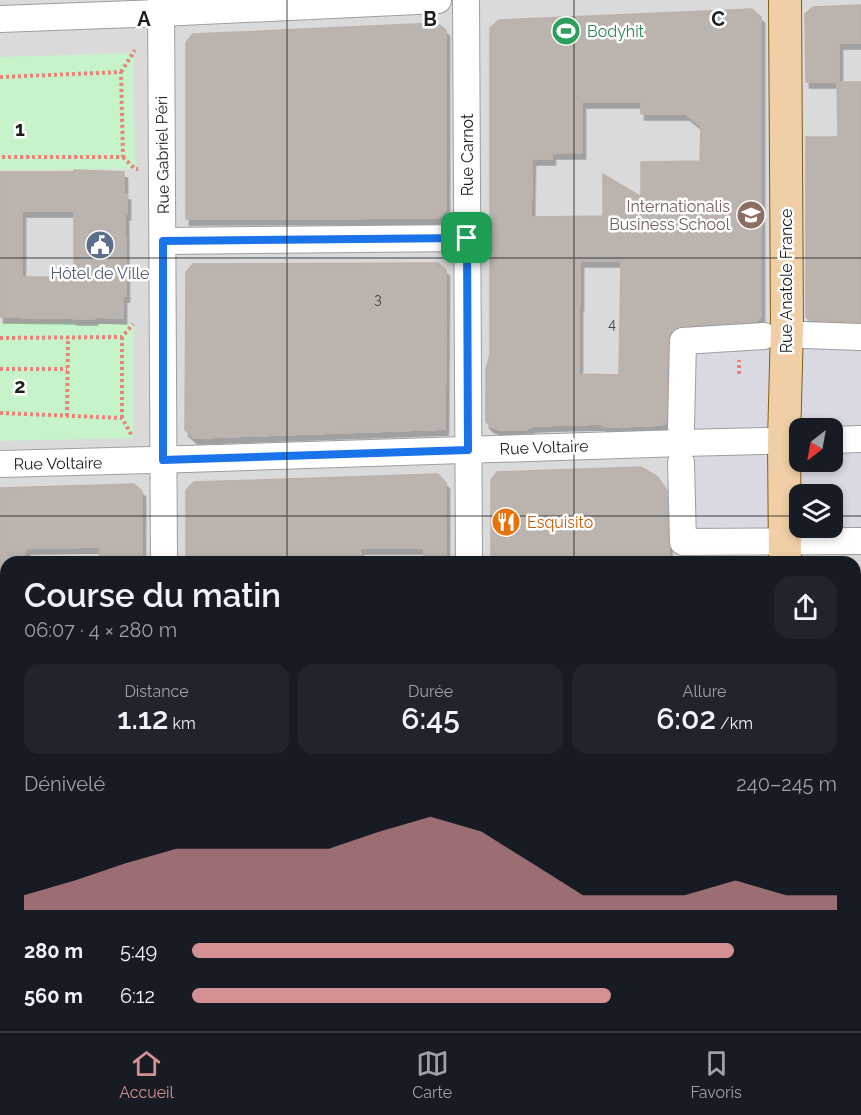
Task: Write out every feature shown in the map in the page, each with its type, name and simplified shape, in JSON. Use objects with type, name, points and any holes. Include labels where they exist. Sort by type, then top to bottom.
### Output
[{"type":"main road","name":"Rue Anatole France","points":[[785,0],[787,335],[791,418]]},
{"type":"main road","name":"Rue Anatole France","points":[[785,552],[790,472]]},
{"type":"street","points":[[0,20],[161,7],[438,0]]},
{"type":"street","name":"Rue Carnot","points":[[466,0],[469,556]]},
{"type":"street","name":"Rue Gabriel Péri","points":[[161,7],[164,556]]},
{"type":"street","points":[[163,241],[467,238]]},
{"type":"street","points":[[803,335],[861,337]]},
{"type":"street","points":[[681,428],[683,341],[764,336]]},
{"type":"street","points":[[843,440],[861,439]]},
{"type":"street","name":"Rue Voltaire","points":[[0,464],[681,442],[789,441]]},
{"type":"street","points":[[681,463],[683,542],[785,552],[861,541]]},
{"type":"path","points":[[137,48],[121,72],[123,157],[135,169],[139,169]]},
{"type":"path","points":[[0,77],[121,72]]},
{"type":"path","points":[[0,158],[123,157]]},
{"type":"path","points":[[133,324],[122,337],[122,418],[133,438]]},
{"type":"path","points":[[67,416],[68,337]]},
{"type":"path","points":[[0,338],[122,337]]},
{"type":"path","points":[[739,356],[739,374]]},
{"type":"path","points":[[0,369],[68,369]]},
{"type":"path","points":[[0,413],[122,418]]},
{"type":"shaded area","points":[[0,0],[861,0],[861,556],[0,556]]},
{"type":"shaded area","points":[[761,317],[806,317],[814,325],[861,324],[861,553],[669,556],[672,360],[669,359],[669,329],[754,325]]},
{"type":"green space","points":[[133,53],[135,169],[0,170],[0,57]]},
{"type":"green space","points":[[0,323],[133,324],[133,438],[0,441]]},
{"type":"building","points":[[861,5],[861,43],[839,43],[839,82],[861,82],[861,322],[809,320],[806,317],[806,137],[838,137],[837,82],[806,82],[805,14],[813,7]]},
{"type":"building","points":[[752,9],[761,17],[761,317],[757,321],[682,326],[673,329],[668,341],[666,423],[662,425],[613,427],[601,424],[560,425],[532,426],[525,430],[500,430],[486,422],[486,369],[490,355],[490,28],[499,20]],"holes":[[[582,102],[641,102],[641,114],[686,114],[701,126],[700,161],[641,162],[641,197],[603,174],[603,216],[531,217],[532,159],[552,159],[552,153],[582,153]],[[580,261],[621,261],[619,375],[579,374]]]},
{"type":"building","points":[[437,23],[446,30],[446,210],[438,218],[186,219],[186,42],[193,34]]},
{"type":"building","name":"Hôtel de Ville","points":[[74,170],[124,172],[127,214],[125,214],[126,296],[123,296],[123,318],[0,317],[0,172],[74,172]],"holes":[[[22,211],[74,211],[74,277],[22,277]]]},
{"type":"building","points":[[438,263],[446,270],[445,429],[194,438],[185,430],[186,272],[193,264]]},
{"type":"building","points":[[641,467],[658,477],[667,491],[669,556],[491,556],[491,480],[497,472]]},
{"type":"building","points":[[438,474],[446,483],[446,556],[424,556],[424,548],[360,548],[361,556],[186,556],[186,490],[194,482]]},
{"type":"building","points":[[134,484],[142,491],[142,556],[99,556],[100,547],[27,548],[22,556],[0,556],[0,488]]},
{"type":"place","name":"Bodyhit","points":[[566,31]]},
{"type":"place","name":"Internationalis Business School","points":[[751,215]]},
{"type":"place","name":"Hôtel de Ville","points":[[100,245]]},
{"type":"place","name":"Esquisito","points":[[506,522]]},
{"type":"route","points":[[467,238],[468,450],[163,460],[163,241],[467,238]]}]
